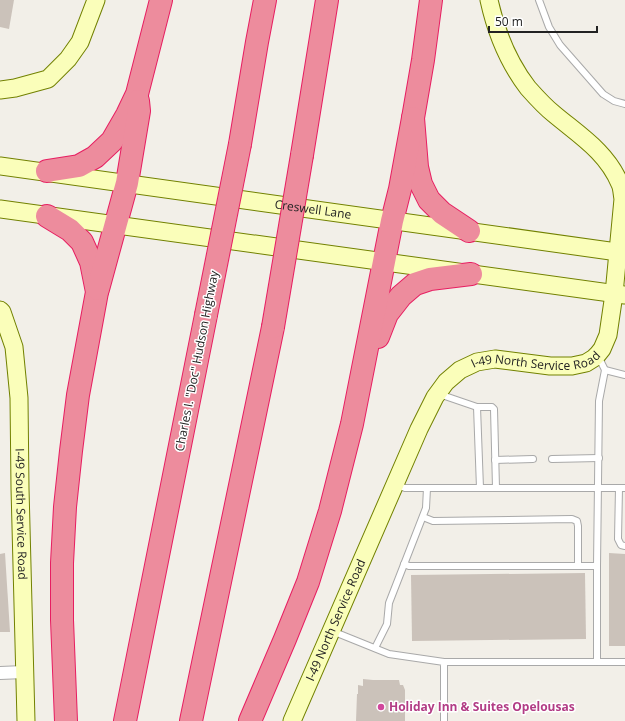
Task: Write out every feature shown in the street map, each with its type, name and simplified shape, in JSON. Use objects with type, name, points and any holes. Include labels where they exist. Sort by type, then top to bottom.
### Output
[{"type":"highway","points":[[47,172],[79,166],[95,156],[112,141],[137,94],[161,0]]},
{"type":"highway","name":"Charles I. \"Doc\" Hudson Highway","points":[[125,721],[240,144],[265,0]]},
{"type":"highway","points":[[191,721],[273,327],[327,0]]},
{"type":"highway","points":[[250,721],[308,582],[334,496],[349,438],[392,221],[400,189],[423,60],[431,0]]},
{"type":"highway","points":[[66,721],[62,620],[62,563],[65,507],[71,451],[78,395],[97,292],[127,183],[139,111],[137,94]]},
{"type":"highway","points":[[413,118],[417,167],[421,184],[430,200],[442,213],[469,231]]},
{"type":"highway","points":[[47,216],[70,230],[82,242],[91,262],[97,292]]},
{"type":"highway","points":[[360,387],[387,314],[400,296],[415,284],[430,278],[471,274]]},
{"type":"street","points":[[0,90],[15,88],[48,79],[68,59],[80,42],[96,0]]},
{"type":"street","name":"I-49 North Service Road","points":[[292,721],[419,429],[438,393],[446,382],[460,370],[477,362],[496,359],[550,366],[572,366],[586,363],[594,358],[602,348],[608,335],[620,295],[624,193],[621,185],[602,154],[553,113],[529,89],[514,68],[499,36],[489,0]]},
{"type":"street","name":"Creswell Lane","points":[[0,166],[622,253]]},
{"type":"street","points":[[0,209],[620,295]]},
{"type":"street","name":"I-49 South Service Road","points":[[0,310],[14,347],[19,398],[26,721]]},
{"type":"street","points":[[0,673],[24,672]]},
{"type":"lane","points":[[539,0],[549,27],[560,45],[603,94],[614,101],[625,104]]},
{"type":"lane","points":[[597,662],[599,401],[605,370],[598,354]]},
{"type":"lane","points":[[605,370],[625,375]]},
{"type":"lane","points":[[438,393],[477,407],[492,407],[494,409],[496,488]]},
{"type":"lane","points":[[477,407],[480,488]]},
{"type":"lane","points":[[552,459],[599,458]]},
{"type":"lane","points":[[495,460],[533,459]]},
{"type":"lane","points":[[395,484],[405,488],[622,488],[618,539],[621,545],[625,546]]},
{"type":"lane","points":[[375,648],[387,624],[389,603],[426,508],[427,488]]},
{"type":"lane","points":[[423,517],[433,521],[572,519],[577,521],[578,526],[578,566]]},
{"type":"lane","points":[[404,564],[409,566],[597,566]]},
{"type":"lane","points":[[331,631],[389,654],[444,662],[625,662]]},
{"type":"lane","points":[[444,662],[444,721]]},
{"type":"building","points":[[0,0],[14,0],[9,29],[0,27]]},
{"type":"building","points":[[5,553],[10,632],[0,632],[0,554]]},
{"type":"building","points":[[609,553],[625,554],[625,646],[609,646]]},
{"type":"building","points":[[585,573],[586,639],[412,641],[411,575]]},
{"type":"building","name":"Holiday Inn & Suites Opelousas","points":[[363,679],[399,680],[400,685],[403,685],[405,690],[405,721],[356,721],[358,685],[363,686]]},
{"type":"place","name":"Holiday Inn & Suites Opelousas","points":[[381,707]]}]
